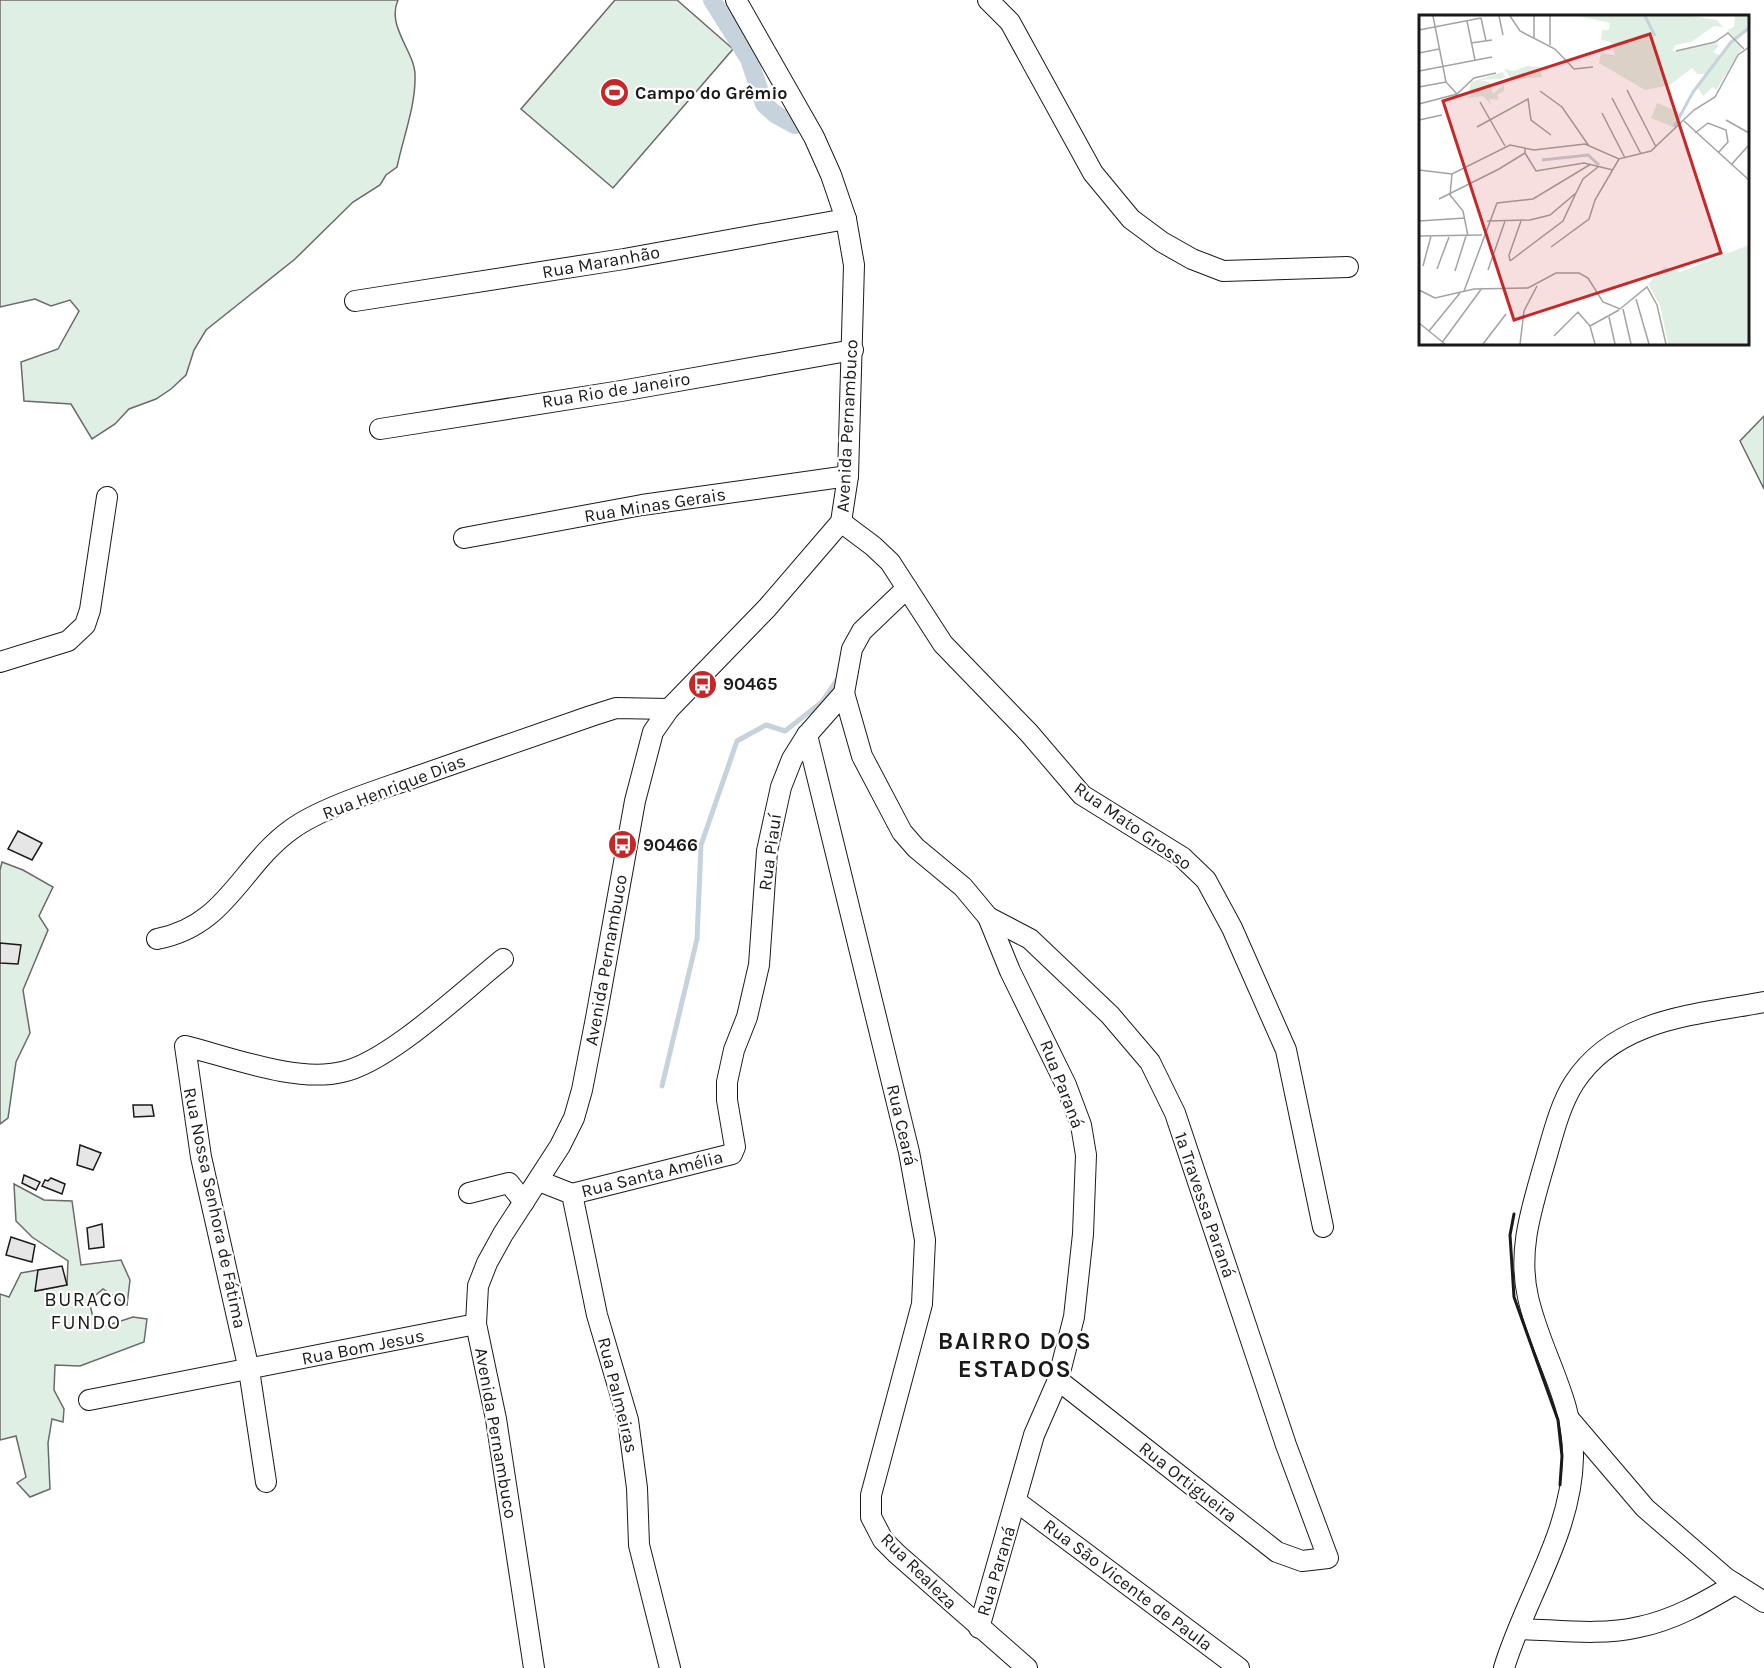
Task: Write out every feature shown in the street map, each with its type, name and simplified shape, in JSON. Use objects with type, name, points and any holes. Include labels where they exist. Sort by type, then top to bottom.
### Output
[{"type":"street","name":"Avenida Pernambuco","points":[[534,1668],[496,1419],[476,1324],[478,1286],[487,1263],[565,1137],[582,1090],[643,762],[653,732],[669,709],[766,608],[841,522],[848,476],[854,264],[846,219],[831,175],[814,137],[736,0]]},
{"type":"street","points":[[988,0],[1010,22],[1093,173],[1131,219],[1162,242],[1192,260],[1223,271],[1348,267]]},
{"type":"street","name":"Rua Maranhão","points":[[355,301],[613,261],[846,219]]},
{"type":"street","name":"Rua Rio de Janeiro","points":[[380,429],[633,389],[853,350]]},
{"type":"street","name":"Rua Minas Gerais","points":[[464,538],[642,505],[848,476]]},
{"type":"street","points":[[0,662],[68,641],[85,625],[90,610],[107,497]]},
{"type":"street","name":"Rua Mato Grosso","points":[[841,522],[890,562],[943,644],[962,667],[1029,733],[1082,795],[1182,857],[1206,880],[1232,928],[1286,1050],[1323,1227]]},
{"type":"street","points":[[844,693],[847,664],[862,631],[906,588]]},
{"type":"street","name":"Rua Piauí","points":[[732,1154],[735,1147],[727,1100],[727,1082],[759,965],[767,851],[782,787],[792,759],[807,735],[844,693]]},
{"type":"street","name":"Rua Paraná","points":[[844,693],[862,756],[902,832],[916,848],[963,887],[988,917],[1010,971],[1066,1085],[1081,1125],[1086,1155],[1083,1234],[1074,1317],[1058,1380],[1034,1435],[1017,1502],[979,1628]]},
{"type":"street","name":"Rua Henrique Dias","points":[[157,939],[179,935],[202,921],[226,902],[271,846],[293,827],[324,813],[368,794],[616,708],[669,709]]},
{"type":"street","name":"Rua Ceará","points":[[807,735],[909,1152],[925,1240],[922,1304],[879,1461],[871,1495],[871,1517]]},
{"type":"street","name":"1ª Travessa Paraná","points":[[988,917],[1030,939],[1050,957],[1133,1040],[1161,1082],[1175,1113],[1286,1445],[1328,1558]]},
{"type":"street","name":"Rua Nossa Senhora de Fátima","points":[[266,1482],[249,1370],[201,1157],[185,1046],[288,1071],[342,1073],[387,1052],[503,959]]},
{"type":"street","points":[[1504,1668],[1545,1565],[1569,1490],[1573,1458],[1570,1420],[1527,1295],[1523,1249],[1548,1152],[1573,1084],[1608,1046],[1639,1029],[1678,1017],[1764,1002]]},
{"type":"street","name":"Rua Santa Amélia","points":[[572,1194],[732,1154]]},
{"type":"street","points":[[538,1181],[572,1194]]},
{"type":"street","points":[[469,1193],[509,1184],[524,1202]]},
{"type":"street","name":"Rua Palmeiras","points":[[572,1194],[597,1315],[628,1420],[637,1488],[639,1545],[670,1668]]},
{"type":"street","name":"Rua Bom Jesus","points":[[249,1370],[476,1324]]},
{"type":"street","points":[[89,1400],[249,1370]]},
{"type":"street","name":"Rua Ortigueira","points":[[1058,1380],[1277,1552],[1302,1561],[1328,1558]]},
{"type":"street","points":[[1570,1420],[1645,1508],[1735,1584],[1764,1602]]},
{"type":"street","name":"Rua São Vicente de Paula","points":[[1017,1502],[1239,1668]]},
{"type":"street","name":"Rua Realeza","points":[[871,1517],[883,1540],[979,1628],[1027,1668]]},
{"type":"street","points":[[1519,1629],[1605,1631],[1639,1628],[1692,1609],[1735,1584]]},
{"type":"green space","points":[[0,0],[398,0],[395,10],[398,29],[414,66],[413,98],[397,167],[386,175],[380,185],[353,202],[295,259],[206,330],[194,350],[186,375],[171,389],[156,399],[129,409],[115,424],[92,439],[71,404],[24,401],[21,362],[58,349],[79,311],[70,300],[51,306],[35,299],[0,307]]},
{"type":"green space","name":"Campo do Grêmio","points":[[615,0],[677,0],[733,49],[613,188],[521,109]]},
{"type":"green space","points":[[1764,416],[1764,489],[1740,441]]},
{"type":"green space","points":[[2,862],[23,870],[53,887],[39,916],[48,930],[23,990],[30,1033],[16,1062],[8,1118],[0,1124],[0,870]]},
{"type":"green space","points":[[14,1184],[44,1200],[72,1201],[81,1265],[121,1260],[130,1280],[127,1305],[103,1289],[89,1301],[96,1329],[133,1317],[147,1319],[144,1342],[80,1366],[55,1365],[54,1390],[64,1409],[63,1422],[52,1419],[48,1443],[50,1489],[30,1497],[17,1483],[26,1477],[16,1436],[0,1440],[0,1294],[9,1297],[21,1273],[38,1270],[36,1291],[67,1285],[68,1261],[32,1237],[16,1221]]},
{"type":"building","points":[[18,831],[42,843],[32,860],[8,849]]},
{"type":"building","points":[[0,943],[21,945],[18,964],[0,963]]},
{"type":"building","points":[[133,1105],[152,1105],[154,1116],[134,1117]]},
{"type":"building","points":[[80,1145],[101,1153],[93,1170],[77,1165]]},
{"type":"building","points":[[24,1175],[40,1182],[36,1190],[22,1183]]},
{"type":"building","points":[[51,1178],[65,1184],[62,1194],[42,1186],[45,1180],[48,1181]]},
{"type":"building","points":[[102,1224],[104,1247],[89,1249],[87,1228]]},
{"type":"building","points":[[11,1237],[35,1245],[32,1262],[6,1255]]},
{"type":"building","points":[[62,1266],[67,1285],[35,1291],[38,1270]]},
{"type":"waterway","points":[[712,0],[749,59],[764,104],[775,114],[795,125]]},
{"type":"waterway","points":[[662,1086],[697,939],[701,845],[737,741],[766,725],[785,731],[822,702],[837,680]]},
{"type":"wall","points":[[1514,1214],[1510,1235],[1514,1297],[1558,1420],[1562,1456],[1560,1485]]},
{"type":"place","name":"Campo do Grêmio","points":[[614,93]]},
{"type":"place","name":"90465","points":[[702,684]]},
{"type":"place","name":"90466","points":[[622,845]]},
{"type":"district","name":"BURACO FUNDO","points":[[86,1310]]},
{"type":"district","name":"BAIRRO DOS ESTADOS","points":[[1015,1355]]}]
